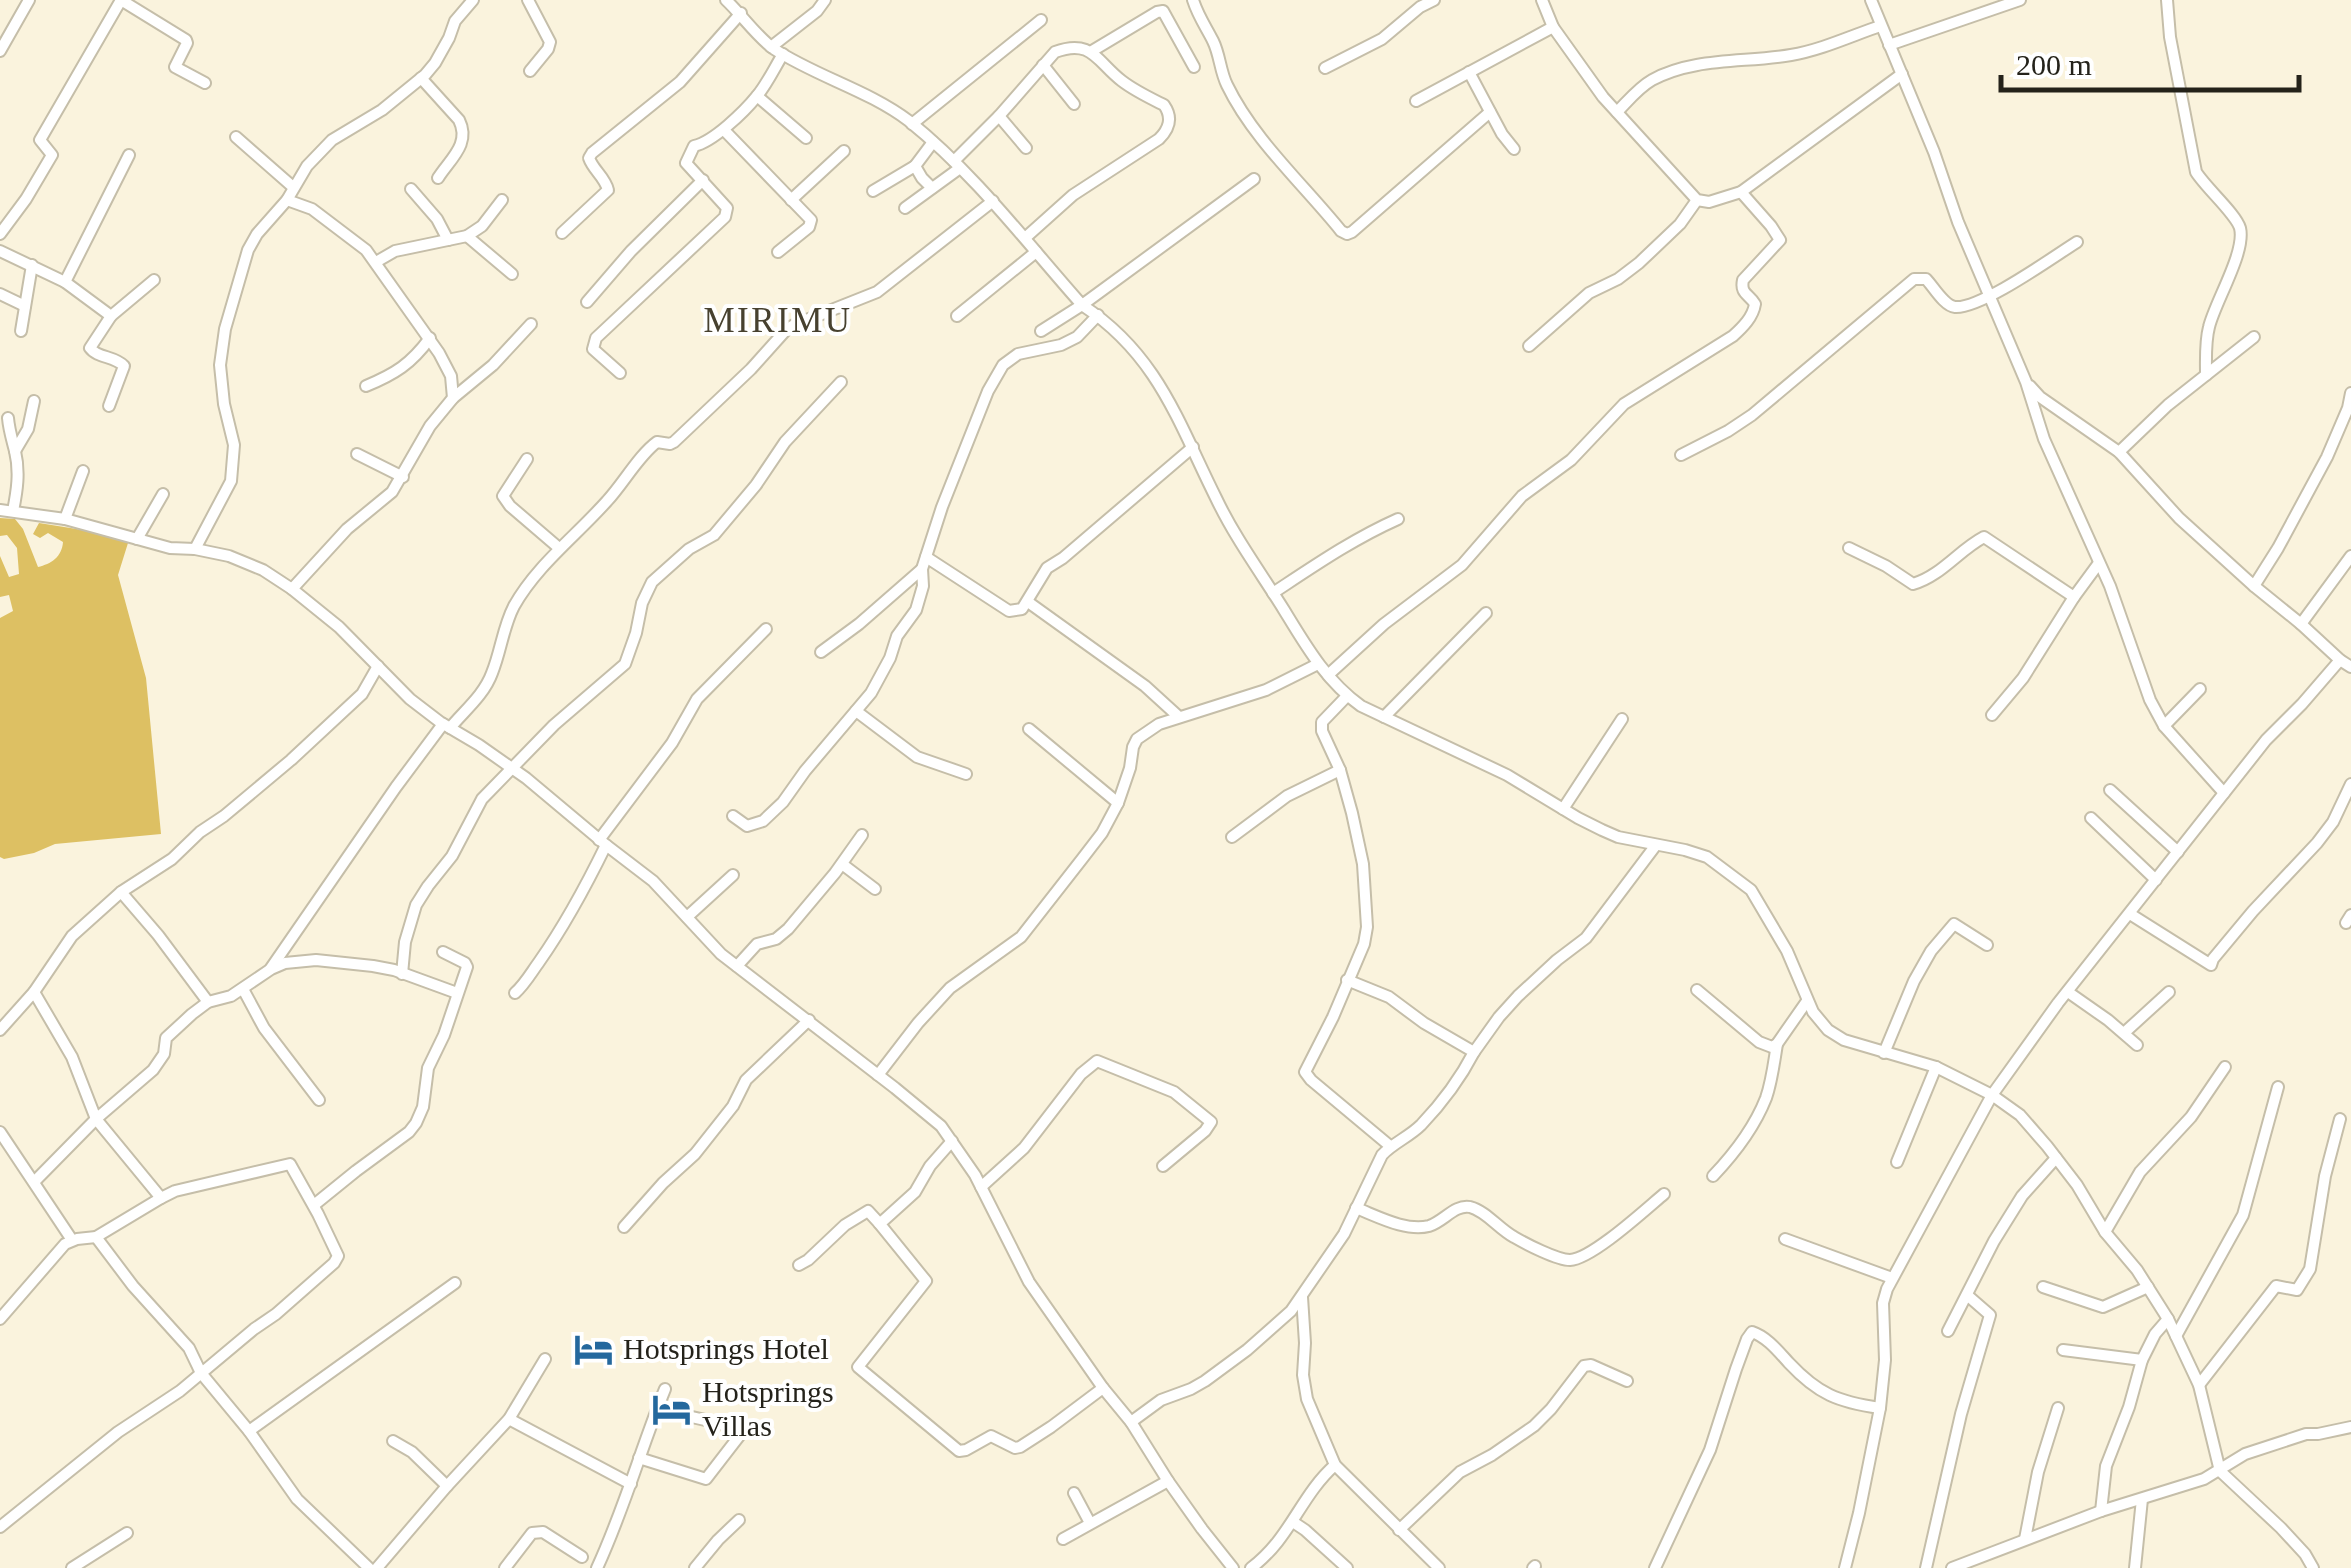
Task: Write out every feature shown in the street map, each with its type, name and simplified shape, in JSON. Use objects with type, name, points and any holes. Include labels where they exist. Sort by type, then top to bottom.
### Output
[{"type":"street","points":[[0,50],[29,0]]},
{"type":"street","points":[[0,234],[52,155],[40,140],[121,0],[186,40],[174,66],[205,83]]},
{"type":"street","points":[[196,549],[231,481],[234,445],[220,364],[225,329],[248,250],[287,200],[307,166],[332,140],[382,110],[435,63],[454,21],[472,0]]},
{"type":"street","points":[[528,0],[550,42],[530,71]]},
{"type":"street","points":[[726,0],[771,47],[878,101],[912,124],[993,202],[1082,305],[1153,372],[1237,537],[1318,664],[1347,696],[1507,775],[1618,836],[1707,857],[1751,890],[1787,952],[1813,1012],[1828,1030],[1844,1040],[1936,1067],[1992,1095],[2020,1116],[2077,1185],[2105,1232],[2168,1319],[2199,1384],[2220,1471],[2281,1528],[2313,1568]]},
{"type":"street","points":[[771,47],[826,0]]},
{"type":"street","points":[[1193,0],[1198,18],[1213,40],[1226,83],[1242,110],[1277,156],[1347,234],[1490,112]]},
{"type":"street","points":[[1325,68],[1382,39],[1434,0]]},
{"type":"street","points":[[1542,0],[1553,27],[1603,97],[1697,200],[1709,202],[1740,192],[1902,74]]},
{"type":"street","points":[[1871,0],[2026,382],[2044,439],[2110,586],[2150,700],[2164,726],[2224,793]]},
{"type":"street","points":[[1889,46],[2020,0]]},
{"type":"street","points":[[2167,0],[2170,37],[2196,172],[2240,228],[2241,240],[2208,329],[2206,375]]},
{"type":"street","points":[[1092,51],[1163,11],[1194,67]]},
{"type":"street","points":[[562,233],[608,190],[590,163],[592,153],[680,82],[740,14]]},
{"type":"street","points":[[912,124],[1041,20]]},
{"type":"street","points":[[1617,112],[1642,87],[1668,74],[1726,60],[1810,51],[1880,26]]},
{"type":"street","points":[[1416,101],[1553,27]]},
{"type":"street","points":[[905,208],[957,165],[1054,52],[1066,48],[1092,51],[1120,79],[1164,106],[1170,120],[1167,130],[1073,195],[1025,238]]},
{"type":"street","points":[[620,372],[593,348],[596,338],[725,217],[726,208],[686,163],[694,146],[707,144],[757,96],[783,54]]},
{"type":"street","points":[[1043,65],[1074,104]]},
{"type":"street","points":[[1469,72],[1514,149]]},
{"type":"street","points":[[421,78],[464,129],[460,148],[438,178]]},
{"type":"street","points":[[757,96],[806,138]]},
{"type":"street","points":[[999,116],[1026,148]]},
{"type":"street","points":[[724,130],[811,220],[778,252]]},
{"type":"street","points":[[236,137],[293,187]]},
{"type":"street","points":[[873,190],[915,166],[932,142]]},
{"type":"street","points":[[791,200],[844,152]]},
{"type":"street","points":[[65,282],[129,156]]},
{"type":"street","points":[[915,166],[932,188]]},
{"type":"street","points":[[1041,330],[1082,305],[1254,179]]},
{"type":"street","points":[[587,302],[631,251],[703,180]]},
{"type":"street","points":[[411,189],[438,219],[448,240]]},
{"type":"street","points":[[1328,675],[1384,624],[1462,565],[1529,489],[1571,460],[1624,404],[1733,336],[1744,324],[1755,304],[1741,288],[1743,280],[1780,240],[1740,192]]},
{"type":"street","points":[[287,200],[328,219],[366,250],[430,338],[451,376],[453,398]]},
{"type":"street","points":[[376,262],[395,251],[468,236],[482,226],[502,200]]},
{"type":"street","points":[[1529,346],[1589,293],[1639,264],[1680,224],[1697,200]]},
{"type":"street","points":[[34,1182],[96,1119],[153,1070],[164,1054],[166,1038],[208,1002],[231,996],[270,968],[396,786],[447,726],[480,695],[519,598],[560,548],[628,478],[646,451],[656,442],[674,442],[751,370],[786,330],[877,292],[993,202]]},
{"type":"street","points":[[468,236],[512,274]]},
{"type":"street","points":[[1681,454],[1752,415],[1914,279],[1926,279],[1947,304],[1955,307],[1989,296],[2077,242]]},
{"type":"street","points":[[0,250],[65,282],[111,316]]},
{"type":"street","points":[[957,316],[1036,252]]},
{"type":"street","points":[[21,330],[32,265]]},
{"type":"street","points":[[109,406],[124,366],[90,348],[111,316],[154,280]]},
{"type":"street","points":[[0,294],[26,306]]},
{"type":"street","points":[[733,816],[747,826],[763,820],[871,694],[898,636],[916,610],[923,586],[922,569],[942,507],[988,391],[1003,365],[1018,354],[1077,338],[1098,316]]},
{"type":"street","points":[[292,589],[347,529],[392,492],[430,426],[453,398],[493,365],[531,324]]},
{"type":"street","points":[[2119,452],[2168,405],[2254,337]]},
{"type":"street","points":[[366,386],[400,370],[430,338]]},
{"type":"street","points":[[402,974],[405,942],[416,905],[452,856],[482,799],[554,726],[626,664],[642,603],[652,582],[689,549],[714,535],[756,485],[785,442],[840,382]]},
{"type":"street","points":[[2026,382],[2040,397],[2119,452],[2179,518],[2351,667]]},
{"type":"street","points":[[2254,586],[2327,457],[2351,393]]},
{"type":"street","points":[[14,451],[28,429],[34,401]]},
{"type":"street","points":[[8,418],[18,477],[4,511],[65,519],[170,548],[229,556],[264,570],[339,628],[410,699],[512,768],[653,881],[721,954],[941,1126],[981,1187],[1029,1282],[1231,1567]]},
{"type":"street","points":[[926,557],[1009,611],[1022,609],[1048,568],[1193,447]]},
{"type":"street","points":[[357,454],[403,476]]},
{"type":"street","points":[[527,458],[503,496],[560,548]]},
{"type":"street","points":[[65,519],[83,471]]},
{"type":"street","points":[[137,538],[163,494]]},
{"type":"street","points":[[1274,593],[1339,549],[1398,519]]},
{"type":"street","points":[[1849,548],[1913,584],[1984,537],[2074,597]]},
{"type":"street","points":[[2301,624],[2351,556]]},
{"type":"street","points":[[1992,715],[2023,678],[2099,563]]},
{"type":"street","points":[[821,652],[922,569]]},
{"type":"street","points":[[1028,602],[1145,686],[1178,717]]},
{"type":"street","points":[[1384,716],[1486,613]]},
{"type":"street","points":[[515,993],[564,925],[602,842],[672,743],[697,699],[766,628]]},
{"type":"street","points":[[1844,1568],[1880,1408],[1885,1360],[1882,1303],[1892,1278],[1992,1095],[2031,1039],[2266,740],[2340,660]]},
{"type":"street","points":[[878,1074],[950,988],[1021,937],[1102,833],[1118,803],[1137,739],[1159,724],[1266,690],[1318,664]]},
{"type":"street","points":[[0,1030],[34,992],[72,936],[121,892],[172,860],[200,832],[291,760],[362,694],[378,666]]},
{"type":"street","points":[[2164,726],[2200,688]]},
{"type":"street","points":[[1347,696],[1322,722],[1322,731],[1340,770],[1352,813],[1363,864],[1366,934],[1306,1072],[1390,1146]]},
{"type":"street","points":[[856,710],[918,756],[966,774]]},
{"type":"street","points":[[1564,809],[1622,719]]},
{"type":"street","points":[[1029,729],[1118,803]]},
{"type":"street","points":[[1232,837],[1287,796],[1340,770]]},
{"type":"street","points":[[2130,914],[2211,965],[2253,911],[2333,822],[2351,784]]},
{"type":"street","points":[[2110,790],[2178,852]]},
{"type":"street","points":[[2091,818],[2156,880]]},
{"type":"street","points":[[737,966],[757,944],[776,939],[788,928],[862,836]]},
{"type":"street","points":[[1131,1422],[1161,1400],[1205,1381],[1291,1311],[1344,1234],[1382,1155],[1420,1125],[1454,1086],[1499,1016],[1586,938],[1656,846]]},
{"type":"street","points":[[842,864],[875,889]]},
{"type":"street","points":[[687,917],[733,875]]},
{"type":"street","points":[[121,892],[208,1002]]},
{"type":"street","points":[[1884,1053],[1930,951],[1954,924],[1987,945]]},
{"type":"street","points":[[314,1206],[416,1123],[423,1107],[428,1068],[467,965],[443,952]]},
{"type":"street","points":[[270,968],[297,960],[373,966],[458,993]]},
{"type":"street","points":[[1347,980],[1390,997],[1424,1023],[1474,1052]]},
{"type":"street","points":[[243,989],[264,1028],[318,1100]]},
{"type":"street","points":[[1697,990],[1759,1042],[1772,1047],[1808,1001]]},
{"type":"street","points":[[34,992],[72,1057],[96,1119],[161,1198]]},
{"type":"street","points":[[2068,992],[2137,1045]]},
{"type":"street","points":[[2124,1034],[2169,992]]},
{"type":"street","points":[[624,1227],[703,1144],[733,1106],[746,1080],[809,1020]]},
{"type":"street","points":[[1713,1176],[1729,1159],[1764,1102],[1777,1044]]},
{"type":"street","points":[[981,1187],[1024,1148],[1082,1074],[1098,1060],[1174,1092],[1211,1122],[1164,1166]]},
{"type":"street","points":[[1897,1162],[1936,1067]]},
{"type":"street","points":[[2105,1232],[2140,1172],[2192,1117],[2226,1067]]},
{"type":"street","points":[[2176,1336],[2243,1216],[2278,1087]]},
{"type":"street","points":[[2199,1384],[2274,1288],[2297,1290],[2310,1269],[2325,1176],[2340,1119]]},
{"type":"street","points":[[0,1132],[72,1240]]},
{"type":"street","points":[[879,1223],[915,1192],[930,1166],[952,1142]]},
{"type":"street","points":[[1948,1331],[2022,1196],[2056,1158]]},
{"type":"street","points":[[0,1319],[56,1252],[72,1240],[96,1237],[175,1191],[290,1164],[338,1256],[334,1264],[276,1314],[161,1405],[118,1432],[0,1527]]},
{"type":"street","points":[[1356,1208],[1391,1221],[1425,1227],[1462,1206],[1473,1208],[1512,1236],[1570,1260],[1591,1251],[1664,1194]]},
{"type":"street","points":[[799,1265],[845,1225],[868,1211],[879,1223],[926,1281],[858,1367],[959,1451],[991,1436],[1017,1448],[1052,1427],[1102,1388]]},
{"type":"street","points":[[96,1237],[190,1348],[201,1373],[249,1431],[297,1499],[368,1568]]},
{"type":"street","points":[[1785,1239],[1892,1278]]},
{"type":"street","points":[[249,1431],[456,1283]]},
{"type":"street","points":[[2044,1287],[2104,1307],[2148,1287]]},
{"type":"street","points":[[1926,1568],[1961,1414],[1990,1315],[1967,1295]]},
{"type":"street","points":[[1302,1296],[1307,1399],[1335,1466],[1439,1568]]},
{"type":"street","points":[[2101,1511],[2106,1466],[2130,1407],[2142,1360],[2168,1319]]},
{"type":"street","points":[[1655,1568],[1710,1450],[1752,1332],[1769,1342],[1823,1394],[1854,1405],[1880,1408]]},
{"type":"street","points":[[2062,1350],[2142,1360]]},
{"type":"street","points":[[376,1568],[509,1419],[544,1360]]},
{"type":"street","points":[[1399,1530],[1460,1472],[1534,1426],[1584,1366],[1591,1364],[1626,1381]]},
{"type":"street","points":[[596,1568],[665,1389]]},
{"type":"street","points":[[2025,1538],[2038,1472],[2058,1408]]},
{"type":"street","points":[[639,1458],[705,1479],[740,1435],[736,1427],[657,1409]]},
{"type":"street","points":[[509,1419],[631,1484]]},
{"type":"street","points":[[1952,1568],[2101,1511],[2194,1484],[2238,1458],[2268,1446],[2351,1426]]},
{"type":"street","points":[[393,1441],[412,1452],[447,1486]]},
{"type":"street","points":[[1251,1568],[1279,1544],[1316,1486],[1335,1466]]},
{"type":"street","points":[[1063,1538],[1168,1481]]},
{"type":"street","points":[[1074,1492],[1090,1524]]},
{"type":"street","points":[[2136,1568],[2142,1499]]},
{"type":"street","points":[[695,1568],[739,1520]]},
{"type":"street","points":[[1293,1522],[1346,1568]]},
{"type":"street","points":[[505,1568],[536,1531],[582,1556]]},
{"type":"street","points":[[72,1568],[128,1534]]},
{"type":"shaded area","points":[[0,518],[15,519],[23,529],[38,567],[55,559],[63,542],[48,533],[40,538],[33,534],[39,523],[89,531],[128,543],[118,575],[146,678],[161,834],[55,844],[34,853],[0,857],[0,618],[13,611],[9,595],[0,597],[0,556],[9,577],[19,574],[17,548],[7,535],[0,536]]},
{"type":"place","name":"Hotsprings Hotel","points":[[593,1349]]},
{"type":"place","name":"Hotsprings Villas","points":[[672,1409]]},
{"type":"district","name":"MIRIMU","points":[[778,320]]}]
